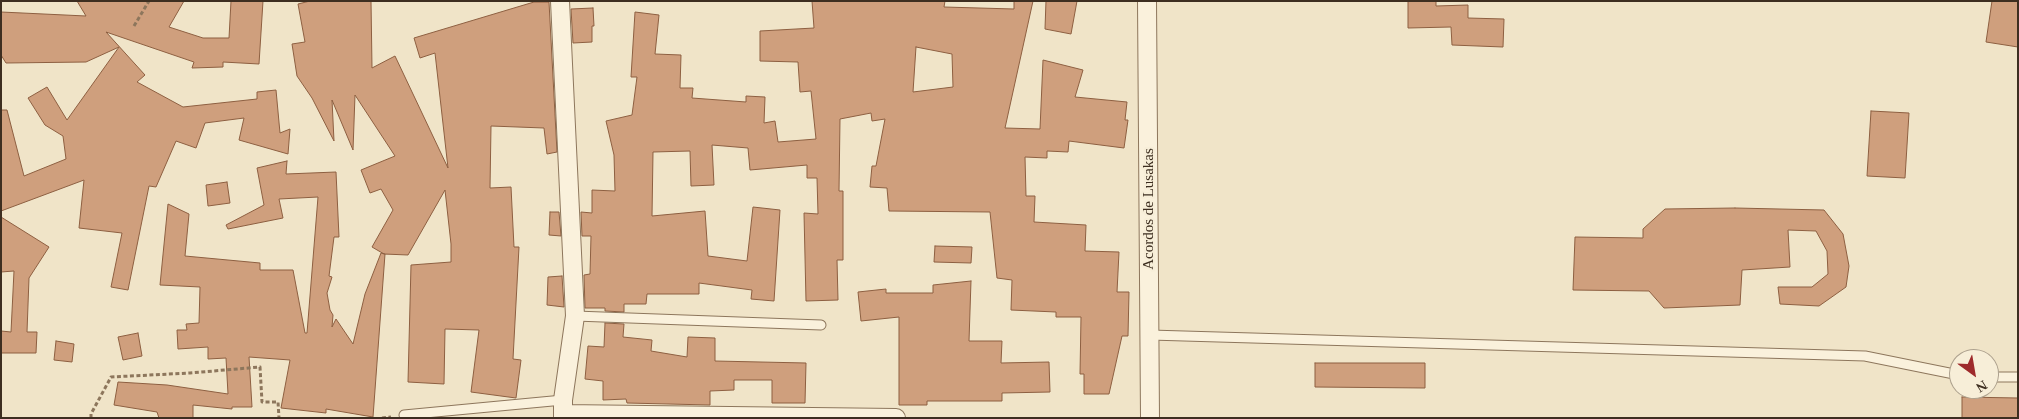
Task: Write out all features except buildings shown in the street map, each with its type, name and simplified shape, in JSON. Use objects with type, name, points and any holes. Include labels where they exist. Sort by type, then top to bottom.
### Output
[{"type":"street","points":[[560,1],[575,316],[563,411],[896,418]]},
{"type":"street","name":"Acordos de Lusakas","points":[[1147,1],[1150,418]]},
{"type":"lane","points":[[575,316],[821,325]]},
{"type":"lane","points":[[1150,335],[1865,356],[1949,373]]},
{"type":"lane","points":[[1999,377],[2018,377]]},
{"type":"lane","points":[[404,415],[563,411]]},
{"type":"path","points":[[134,26],[149,1]]},
{"type":"path","points":[[92,418],[91,414],[111,377],[260,367],[262,402],[278,402],[279,418]]}]
